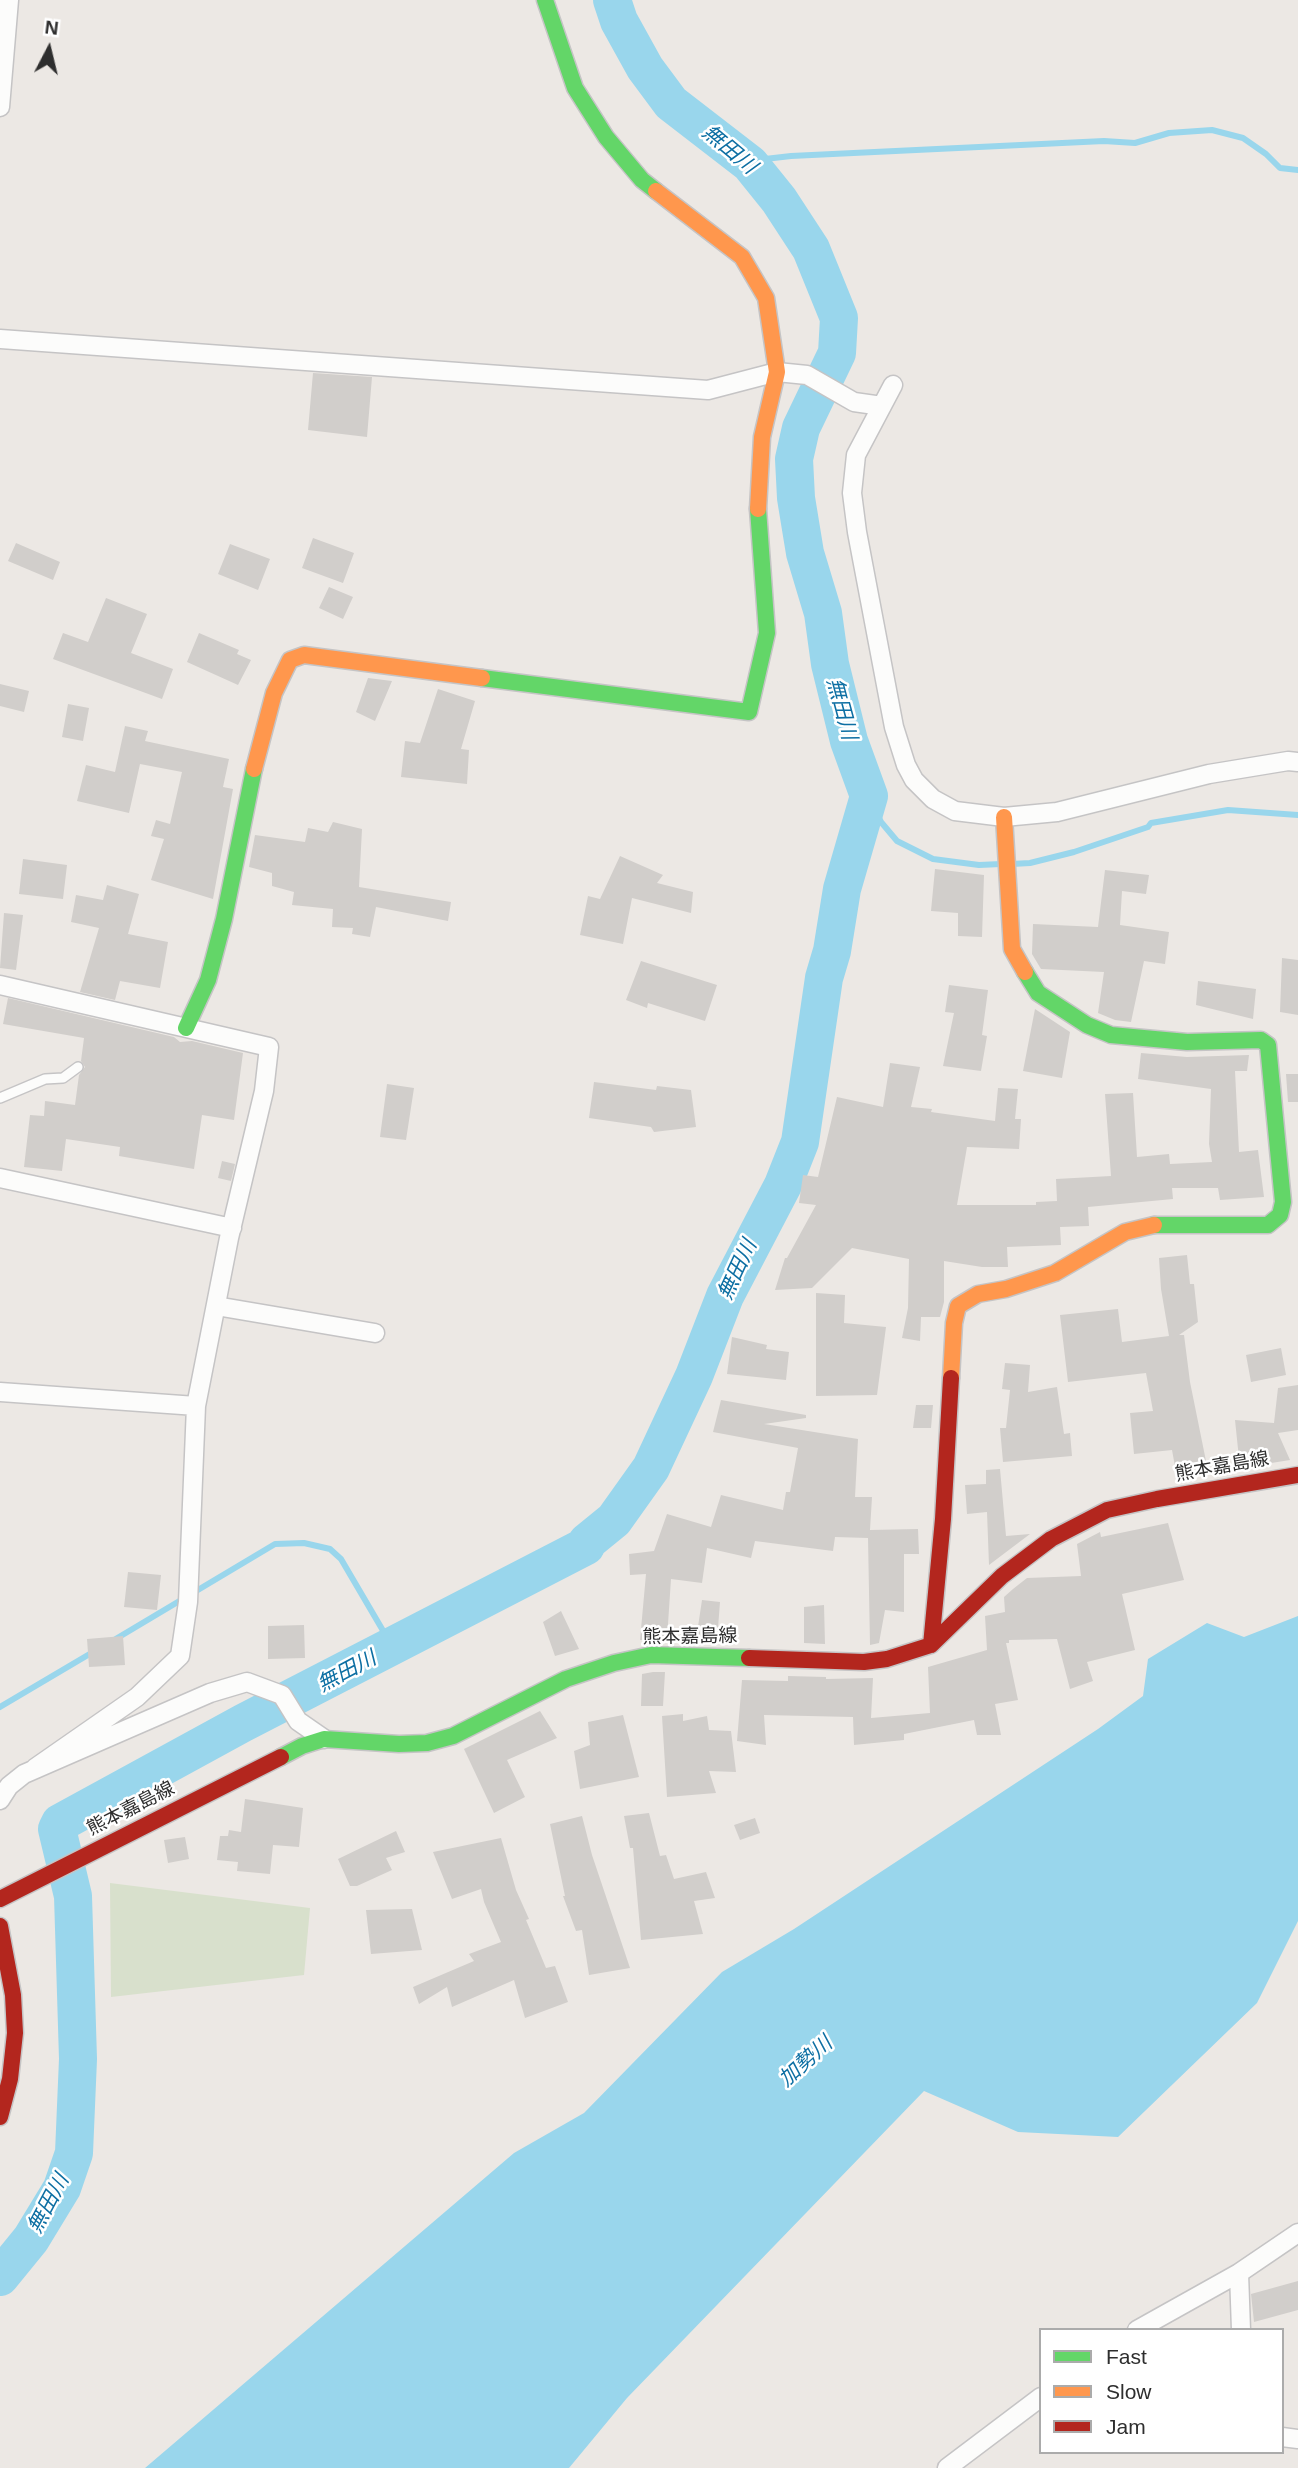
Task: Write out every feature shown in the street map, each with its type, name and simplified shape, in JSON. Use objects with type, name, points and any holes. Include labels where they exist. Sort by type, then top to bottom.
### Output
[{"type":"street","points":[[0,107],[9,0]]},
{"type":"street","points":[[186,1028],[208,981],[224,919],[247,794],[274,693],[290,660],[304,655],[749,712],[767,633],[764,575],[757,520],[762,437],[777,372],[766,299],[742,257],[642,180],[606,136],[575,88],[545,0]]},
{"type":"street","points":[[0,339],[708,390],[777,372],[807,375],[854,402],[875,405]]},
{"type":"street","points":[[893,385],[875,405],[856,456],[852,493],[857,533],[898,740],[914,780],[933,799],[955,811],[1004,817],[1057,812],[1209,774],[1288,761],[1298,762]]},
{"type":"street","points":[[931,1645],[943,1519],[954,1323],[958,1306],[978,1294],[1006,1289],[1055,1273],[1125,1232],[1155,1225],[1268,1225],[1290,1202],[1268,1045],[1261,1040],[1186,1042],[1111,1035],[1087,1025],[1038,993],[1012,949],[1004,817]]},
{"type":"street","points":[[0,985],[269,1047],[264,1091],[232,1228],[196,1406],[188,1602],[180,1656],[137,1697],[36,1768]]},
{"type":"street","points":[[0,1178],[232,1228]]},
{"type":"street","points":[[216,1307],[375,1333]]},
{"type":"street","points":[[0,1392],[196,1406]]},
{"type":"street","name":"熊本嘉島線","points":[[0,1899],[302,1746],[324,1740],[426,1743],[453,1736],[566,1679],[614,1663],[651,1655],[864,1662],[887,1659],[931,1645],[1002,1576],[1051,1539],[1107,1510],[1298,1475]]},
{"type":"street","points":[[0,1800],[9,1786],[23,1774],[209,1693],[247,1682],[282,1695],[298,1721],[324,1740]]},
{"type":"street","points":[[0,1926],[13,1995],[15,2034],[10,2080],[0,2117]]},
{"type":"street","points":[[1141,2328],[1239,2273],[1298,2233]]},
{"type":"street","points":[[1239,2273],[1241,2328]]},
{"type":"street","points":[[947,2468],[1039,2399]]},
{"type":"lane","points":[[0,1098],[45,1079],[63,1078],[78,1067]]},
{"type":"green space","points":[[110,1883],[310,1908],[304,1975],[111,1997]]},
{"type":"water","name":"加勢川","points":[[1298,1616],[1298,1921],[1257,2003],[1118,2137],[1018,2132],[924,2091],[627,2398],[569,2468],[145,2468],[514,2153],[584,2113],[722,1972],[794,1929],[1098,1729],[1143,1696],[1148,1659],[1207,1623],[1244,1637]]},
{"type":"building","points":[[313,373],[372,377],[367,437],[308,430]]},
{"type":"building","points":[[313,538],[354,553],[343,583],[302,568]]},
{"type":"building","points":[[16,543],[60,562],[53,580],[8,561]]},
{"type":"building","points":[[230,544],[270,559],[258,590],[218,574]]},
{"type":"building","points":[[329,587],[353,597],[343,619],[319,608]]},
{"type":"building","points":[[106,598],[147,614],[131,653],[173,669],[162,699],[53,659],[63,633],[88,642]]},
{"type":"building","points":[[199,633],[239,650],[237,654],[251,660],[238,685],[187,662]]},
{"type":"building","points":[[368,678],[392,681],[375,721],[356,712]]},
{"type":"building","points":[[0,684],[29,691],[24,712],[0,706]]},
{"type":"building","points":[[438,689],[475,701],[461,749],[469,750],[467,784],[401,777],[405,741],[420,743]]},
{"type":"building","points":[[68,704],[89,708],[83,741],[62,737]]},
{"type":"building","points":[[125,726],[148,731],[145,741],[229,759],[223,787],[233,789],[213,899],[151,880],[164,839],[151,836],[156,820],[170,824],[182,772],[140,764],[129,813],[77,801],[86,765],[115,772]]},
{"type":"building","points":[[333,822],[362,829],[359,887],[451,902],[448,921],[376,907],[370,937],[352,934],[353,928],[332,927],[333,909],[292,905],[294,892],[272,886],[272,873],[249,867],[255,835],[305,842],[308,828],[328,832]]},
{"type":"building","points":[[620,856],[663,875],[657,883],[693,892],[691,913],[632,898],[623,944],[580,935],[588,896],[600,899]]},
{"type":"building","points":[[23,859],[67,865],[63,899],[19,894]]},
{"type":"building","points":[[935,869],[984,875],[982,937],[958,936],[958,913],[931,911]]},
{"type":"building","points":[[1105,870],[1149,875],[1146,894],[1122,891],[1120,925],[1169,932],[1165,964],[1144,961],[1131,1022],[1115,1020],[1098,1013],[1104,972],[1041,969],[1032,954],[1033,924],[1098,927]]},
{"type":"building","points":[[107,885],[139,894],[128,934],[168,942],[160,988],[120,981],[115,1000],[80,992],[99,928],[71,922],[76,895],[103,900]]},
{"type":"building","points":[[4,913],[23,915],[16,970],[0,968]]},
{"type":"building","points":[[1282,958],[1298,960],[1298,1015],[1280,1012]]},
{"type":"building","points":[[641,961],[717,985],[705,1021],[648,1003],[647,1008],[626,1000]]},
{"type":"building","points":[[1198,981],[1256,989],[1253,1019],[1196,1005]]},
{"type":"building","points":[[949,985],[988,990],[982,1035],[987,1036],[981,1071],[943,1066],[954,1013],[945,1012]]},
{"type":"building","points":[[8,998],[174,1037],[180,1042],[192,1041],[243,1053],[234,1120],[202,1115],[194,1169],[119,1156],[120,1147],[66,1139],[62,1171],[24,1167],[30,1115],[44,1116],[45,1101],[75,1105],[79,1075],[85,1067],[81,1061],[84,1038],[3,1024]]},
{"type":"building","points":[[1035,1009],[1070,1032],[1062,1078],[1023,1071]]},
{"type":"building","points":[[1141,1053],[1187,1057],[1249,1055],[1247,1071],[1235,1071],[1239,1152],[1258,1150],[1264,1197],[1220,1200],[1218,1188],[1172,1188],[1173,1199],[1088,1207],[1089,1226],[1060,1227],[1061,1245],[1007,1247],[1008,1267],[982,1267],[944,1261],[944,1302],[940,1317],[921,1317],[920,1341],[902,1338],[908,1308],[909,1259],[852,1248],[812,1288],[775,1290],[785,1258],[816,1205],[799,1203],[803,1175],[818,1177],[837,1097],[883,1107],[890,1063],[920,1067],[911,1107],[932,1109],[931,1112],[995,1121],[998,1088],[1018,1089],[1015,1119],[1021,1119],[1019,1149],[967,1147],[957,1205],[1036,1205],[1036,1202],[1057,1201],[1056,1179],[1111,1176],[1105,1094],[1133,1093],[1137,1157],[1169,1154],[1170,1164],[1212,1162],[1209,1144],[1211,1089],[1138,1079]]},
{"type":"building","points":[[1286,1074],[1298,1074],[1298,1102],[1288,1102]]},
{"type":"building","points":[[594,1082],[656,1090],[657,1086],[691,1090],[696,1127],[654,1132],[651,1127],[589,1118]]},
{"type":"building","points":[[387,1084],[414,1088],[406,1140],[380,1137]]},
{"type":"building","points":[[222,1161],[235,1164],[231,1181],[218,1178]]},
{"type":"building","points":[[1187,1255],[1190,1284],[1194,1284],[1198,1322],[1179,1335],[1184,1335],[1190,1382],[1207,1466],[1176,1472],[1172,1450],[1134,1454],[1130,1413],[1153,1411],[1146,1373],[1068,1382],[1060,1315],[1118,1309],[1122,1342],[1169,1336],[1159,1258]]},
{"type":"building","points":[[816,1293],[845,1295],[844,1323],[886,1327],[877,1395],[816,1396]]},
{"type":"building","points":[[732,1337],[767,1345],[766,1349],[789,1352],[786,1380],[727,1374]]},
{"type":"building","points":[[1281,1348],[1286,1375],[1251,1382],[1246,1355]]},
{"type":"building","points":[[1005,1363],[1030,1365],[1028,1392],[1057,1387],[1064,1434],[1070,1433],[1072,1456],[1003,1462],[1000,1428],[1006,1428],[1010,1390],[1002,1389]]},
{"type":"building","points":[[1298,1385],[1298,1430],[1278,1433],[1290,1460],[1240,1468],[1235,1420],[1274,1423],[1278,1388]]},
{"type":"building","points":[[721,1400],[806,1415],[806,1418],[764,1424],[858,1439],[855,1497],[872,1497],[870,1530],[918,1529],[919,1554],[904,1554],[904,1612],[885,1610],[879,1643],[870,1645],[868,1538],[835,1537],[833,1551],[755,1541],[751,1558],[707,1548],[702,1583],[671,1579],[667,1639],[640,1640],[646,1574],[630,1575],[629,1554],[654,1551],[667,1514],[711,1527],[721,1495],[783,1510],[786,1492],[790,1492],[798,1448],[713,1432]]},
{"type":"building","points":[[916,1405],[933,1405],[931,1428],[913,1428]]},
{"type":"building","points":[[1000,1469],[1006,1536],[1030,1534],[989,1565],[987,1512],[967,1514],[965,1485],[986,1484],[986,1470]]},
{"type":"building","points":[[1168,1523],[1184,1580],[1122,1594],[1135,1650],[1087,1662],[1093,1681],[1070,1689],[1057,1639],[1009,1640],[1009,1643],[1006,1643],[1018,1700],[995,1704],[1001,1735],[977,1735],[974,1720],[904,1734],[904,1740],[854,1745],[853,1717],[764,1715],[766,1745],[737,1741],[742,1680],[788,1681],[788,1676],[826,1679],[873,1678],[871,1718],[930,1713],[928,1667],[987,1650],[985,1616],[1005,1612],[1004,1597],[1013,1589],[1027,1578],[1081,1576],[1077,1544],[1100,1532],[1101,1537]]},
{"type":"building","points":[[128,1572],[161,1575],[157,1610],[124,1607]]},
{"type":"building","points":[[702,1600],[720,1602],[717,1641],[696,1640]]},
{"type":"building","points":[[824,1605],[825,1644],[804,1643],[804,1607]]},
{"type":"building","points":[[561,1611],[579,1649],[555,1656],[543,1622]]},
{"type":"building","points":[[304,1625],[305,1658],[268,1659],[268,1626]]},
{"type":"building","points":[[123,1636],[125,1665],[89,1667],[87,1639]]},
{"type":"building","points":[[665,1672],[663,1706],[641,1706],[642,1674]]},
{"type":"building","points":[[540,1711],[557,1738],[507,1760],[525,1797],[494,1813],[464,1749]]},
{"type":"building","points":[[683,1714],[683,1721],[707,1716],[709,1730],[731,1731],[736,1772],[709,1771],[716,1793],[667,1797],[662,1716]]},
{"type":"building","points":[[623,1715],[639,1777],[580,1789],[574,1751],[590,1745],[588,1722]]},
{"type":"building","points":[[245,1799],[303,1808],[299,1847],[273,1845],[270,1874],[237,1871],[238,1862],[217,1860],[220,1836],[228,1836],[229,1830],[241,1832]]},
{"type":"building","points":[[649,1813],[660,1856],[666,1855],[674,1879],[706,1872],[715,1898],[694,1901],[703,1934],[641,1940],[633,1848],[630,1848],[624,1816]]},
{"type":"building","points":[[582,1816],[592,1855],[630,1968],[589,1975],[582,1930],[576,1931],[563,1896],[550,1824]]},
{"type":"building","points":[[755,1818],[760,1833],[740,1840],[734,1825]]},
{"type":"building","points":[[396,1831],[405,1852],[386,1858],[392,1870],[357,1886],[350,1886],[338,1859]]},
{"type":"building","points":[[185,1837],[189,1859],[168,1863],[164,1840]]},
{"type":"building","points":[[501,1838],[516,1890],[529,1919],[526,1920],[546,1968],[555,1966],[568,2002],[525,2018],[514,1980],[452,2007],[447,1987],[419,2004],[413,1987],[474,1961],[469,1954],[501,1942],[481,1889],[452,1899],[433,1852]]},
{"type":"building","points":[[412,1909],[422,1950],[371,1954],[366,1910]]},
{"type":"building","points":[[1298,2281],[1298,2310],[1254,2322],[1251,2294]]},
{"type":"waterway","name":"無田川","points":[[0,2277],[31,2239],[62,2188],[74,2153],[78,2059],[73,1896],[57,1829],[60,1823],[243,1723],[586,1546],[587,1542],[614,1520],[651,1468],[694,1376],[725,1296],[783,1185],[800,1142],[824,978],[832,951],[842,889],[869,796],[849,741],[830,664],[823,613],[805,553],[796,498],[794,459],[801,428],[837,353],[839,318],[811,249],[779,200],[750,164],[671,103],[645,68],[619,21],[612,0]]},
{"type":"waterway","points":[[750,164],[791,156],[1104,141],[1135,143],[1169,133],[1212,130],[1243,138],[1280,168],[1298,170]]},
{"type":"waterway","points":[[869,796],[881,822],[897,841],[933,859],[979,865],[1001,864]]},
{"type":"waterway","points":[[1012,864],[1030,863],[1074,852],[1148,827],[1151,823],[1228,810],[1298,815]]},
{"type":"waterway","points":[[114,1640],[275,1544],[304,1543],[330,1549],[341,1559],[392,1646]]},
{"type":"waterway","points":[[0,1707],[93,1652]]},
{"type":"traffic: fast","points":[[545,0],[575,88],[606,137],[642,180],[656,191]]},
{"type":"traffic: fast","points":[[482,678],[749,712],[767,633],[758,509]]},
{"type":"traffic: fast","points":[[186,1028],[208,980],[224,919],[254,769]]},
{"type":"traffic: fast","points":[[1025,972],[1038,993],[1087,1025],[1111,1035],[1187,1042],[1261,1040],[1268,1045],[1283,1202],[1280,1215],[1268,1225],[1154,1225]]},
{"type":"traffic: fast","points":[[281,1757],[324,1739],[399,1744],[427,1743],[453,1736],[566,1679],[614,1663],[651,1655],[749,1658]]},
{"type":"traffic: slow","points":[[656,191],[742,257],[766,298],[777,372],[762,437],[758,509]]},
{"type":"traffic: slow","points":[[254,769],[274,693],[290,660],[304,655],[482,678]]},
{"type":"traffic: slow","points":[[1004,817],[1012,949],[1025,972]]},
{"type":"traffic: slow","points":[[951,1378],[954,1323],[958,1306],[978,1294],[1006,1289],[1055,1273],[1125,1232],[1154,1225]]},
{"type":"traffic: jam","points":[[931,1645],[943,1519],[951,1378]]},
{"type":"traffic: jam","points":[[749,1658],[864,1662],[887,1659],[931,1645],[1002,1576],[1051,1539],[1107,1510],[1298,1475]]},
{"type":"traffic: jam","points":[[0,1899],[281,1757]]},
{"type":"traffic: jam","points":[[0,1926],[13,1995],[15,2033],[10,2079],[0,2117]]}]
